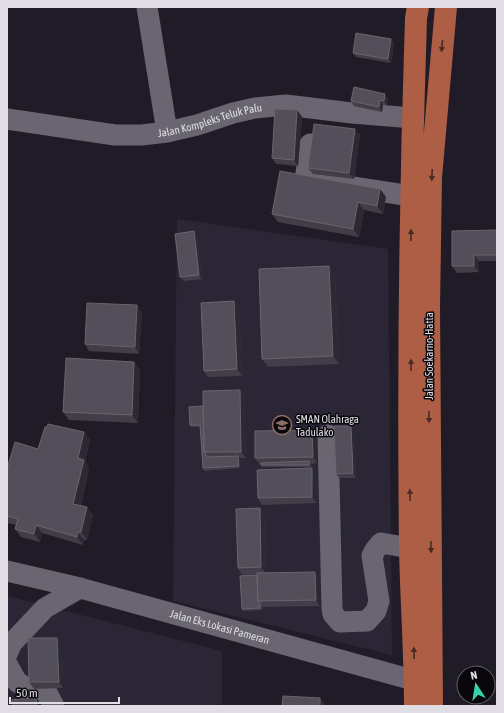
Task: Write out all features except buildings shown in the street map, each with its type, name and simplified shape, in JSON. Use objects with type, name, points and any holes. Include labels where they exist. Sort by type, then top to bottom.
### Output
[{"type":"main road","name":"Jalan Soekarno-Hatta","points":[[418,7],[416,18],[411,196],[410,548],[426,691]]},
{"type":"main road","name":"Jalan Soekarno-Hatta","points":[[415,706],[426,691],[432,622],[428,346],[431,185],[446,7]]},
{"type":"street","points":[[147,7],[167,132]]},
{"type":"street","name":"Jalan Kompleks Teluk Palu","points":[[7,119],[115,135],[142,135],[167,132],[197,125],[233,113],[255,108],[286,105],[352,113],[413,118]]},
{"type":"street","points":[[310,144],[306,174],[308,178],[314,181],[411,196]]},
{"type":"street","points":[[328,435],[332,608],[333,614],[340,622],[367,621],[376,611],[378,601],[372,556],[378,546],[381,543],[410,548]]},
{"type":"street","name":"Jalan Eks Lokasi Pameran","points":[[7,571],[80,588],[218,625],[426,691]]},
{"type":"street","points":[[7,654],[12,643],[45,608],[80,588]]},
{"type":"street","points":[[7,664],[16,682],[27,688],[47,693],[54,706]]},
{"type":"shaded area","name":"SMAN Olahraga Tadulako","points":[[177,219],[388,249],[392,655],[173,601]]},
{"type":"shaded area","points":[[7,596],[222,651],[222,706],[7,706]]},
{"type":"place","name":"SMAN Olahraga Tadulako","points":[[282,425]]}]
